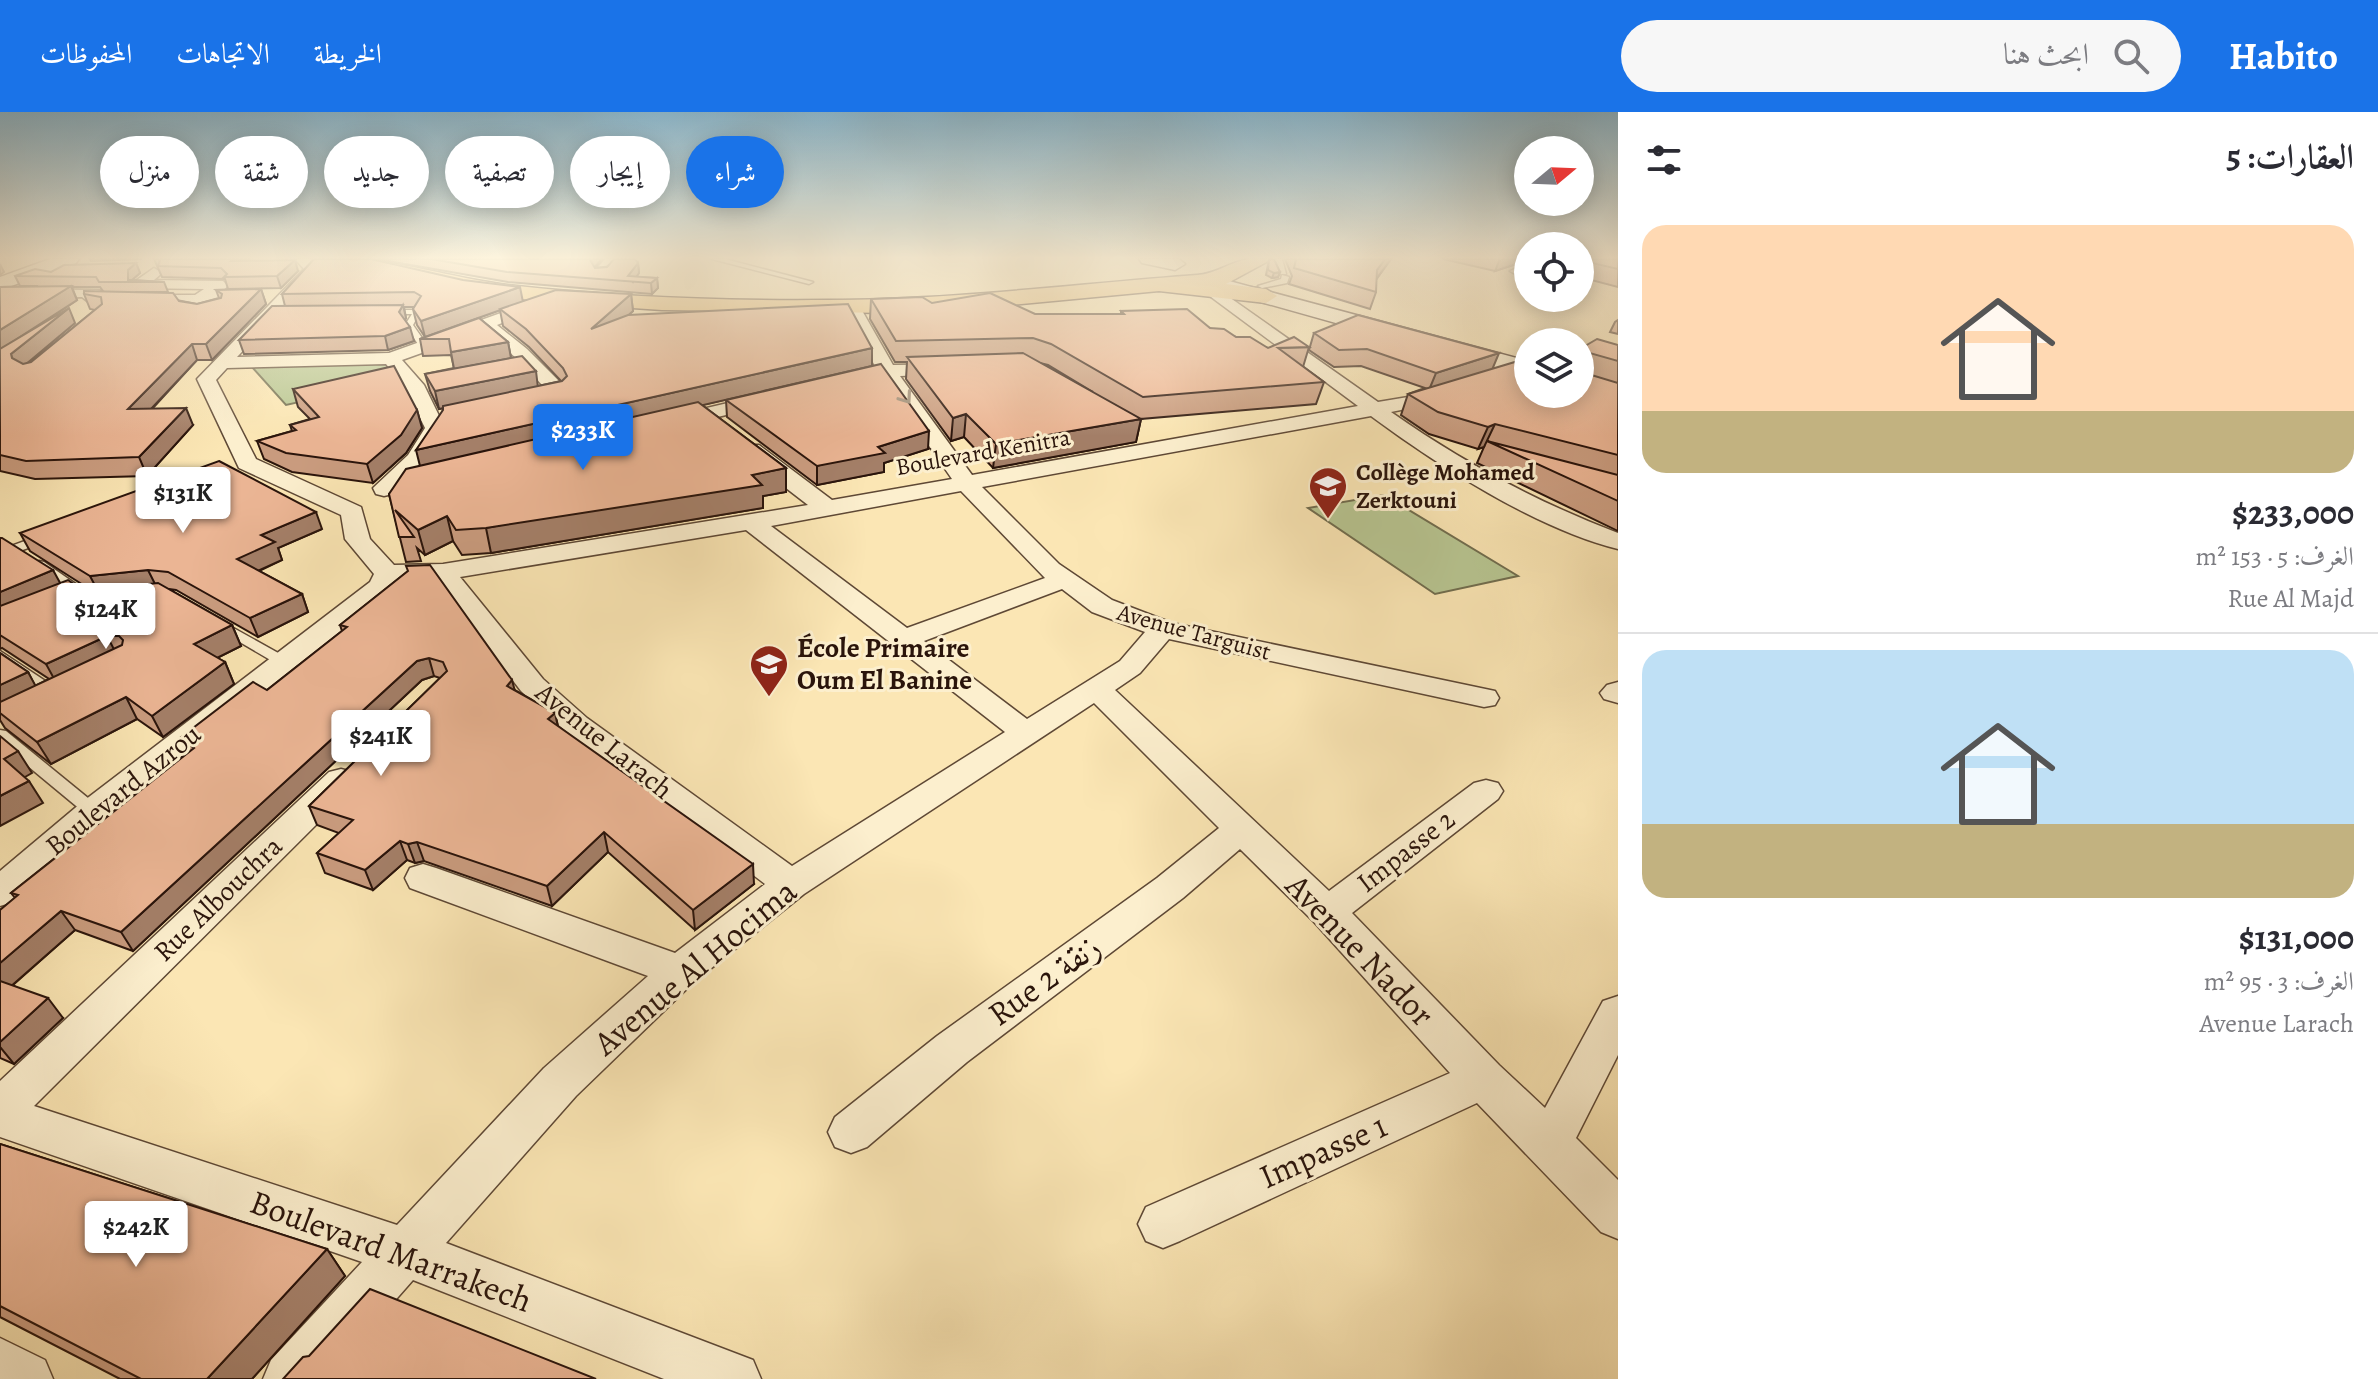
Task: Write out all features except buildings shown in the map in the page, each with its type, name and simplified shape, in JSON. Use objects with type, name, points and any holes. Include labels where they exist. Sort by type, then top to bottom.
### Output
[{"type":"main road","points":[[1360,318],[1514,362]]},
{"type":"street","points":[[256,318],[206,379],[247,463],[353,512]]},
{"type":"street","points":[[221,363],[391,358],[501,318]]},
{"type":"street","name":"Avenue Targuist","points":[[858,318],[887,371],[965,482],[1063,580],[1102,606],[1163,629],[1484,698]]},
{"type":"street","points":[[1250,318],[1439,456],[1559,519],[1618,542]]},
{"type":"street","points":[[485,324],[531,363],[557,393],[507,405]]},
{"type":"street","points":[[391,358],[421,384],[440,418],[430,440],[416,459],[353,512],[352,526],[362,549],[387,573],[443,572]]},
{"type":"street","points":[[501,369],[531,363]]},
{"type":"street","points":[[826,385],[887,371],[976,367]]},
{"type":"street","name":"Boulevard Kenitra","points":[[443,572],[751,522],[1429,399],[1514,370]]},
{"type":"street","points":[[643,429],[781,396]]},
{"type":"street","points":[[704,414],[827,508]]},
{"type":"street","points":[[1134,430],[1162,446]]},
{"type":"street","points":[[384,489],[460,471]]},
{"type":"street","points":[[751,522],[1026,733]]},
{"type":"street","name":"Avenue Larach","points":[[443,572],[532,685],[565,715],[791,884]]},
{"type":"street","name":"Boulevard Azrou","points":[[0,892],[93,811],[358,607],[382,585],[387,573]]},
{"type":"street","points":[[904,639],[1063,580]]},
{"type":"street","name":"Avenue Al Hocima","points":[[290,1379],[560,1082],[680,971],[791,884],[1098,690],[1130,667],[1163,629]]},
{"type":"street","name":"Avenue Nador","points":[[1098,690],[1327,912],[1483,1079],[1550,1143],[1618,1215]]},
{"type":"street","name":"Rue Albouchra","points":[[0,1113],[367,755]]},
{"type":"street","name":"Impasse 2","points":[[1327,912],[1486,791]]},
{"type":"street","name":"Rue 2 زنقة","points":[[851,1132],[952,1049],[1170,888],[1240,830]]},
{"type":"street","points":[[423,878],[680,971]]},
{"type":"street","points":[[1550,1143],[1618,1013]]},
{"type":"street","name":"Impasse 1","points":[[1163,1224],[1483,1079]]},
{"type":"street","name":"Boulevard Marrakech","points":[[0,1113],[407,1253],[734,1379]]},
{"type":"street","points":[[0,1365],[26,1379]]},
{"type":"lane","points":[[414,318],[409,325],[423,345]]},
{"type":"lane","points":[[7,551],[57,533]]},
{"type":"lane","points":[[7,551],[72,594],[94,601]]},
{"type":"lane","points":[[208,618],[284,662]]},
{"type":"lane","points":[[0,655],[57,695]]},
{"type":"lane","points":[[0,735],[93,811]]},
{"type":"green space","points":[[385,362],[399,380],[286,405],[251,366]]},
{"type":"green space","points":[[1384,495],[1518,576],[1435,594],[1308,508]]},
{"type":"place","name":"Collège Mohamed Zerktouni","points":[[1328,520]]},
{"type":"place","name":"École Primaire Oum El Banine","points":[[769,698]]}]
